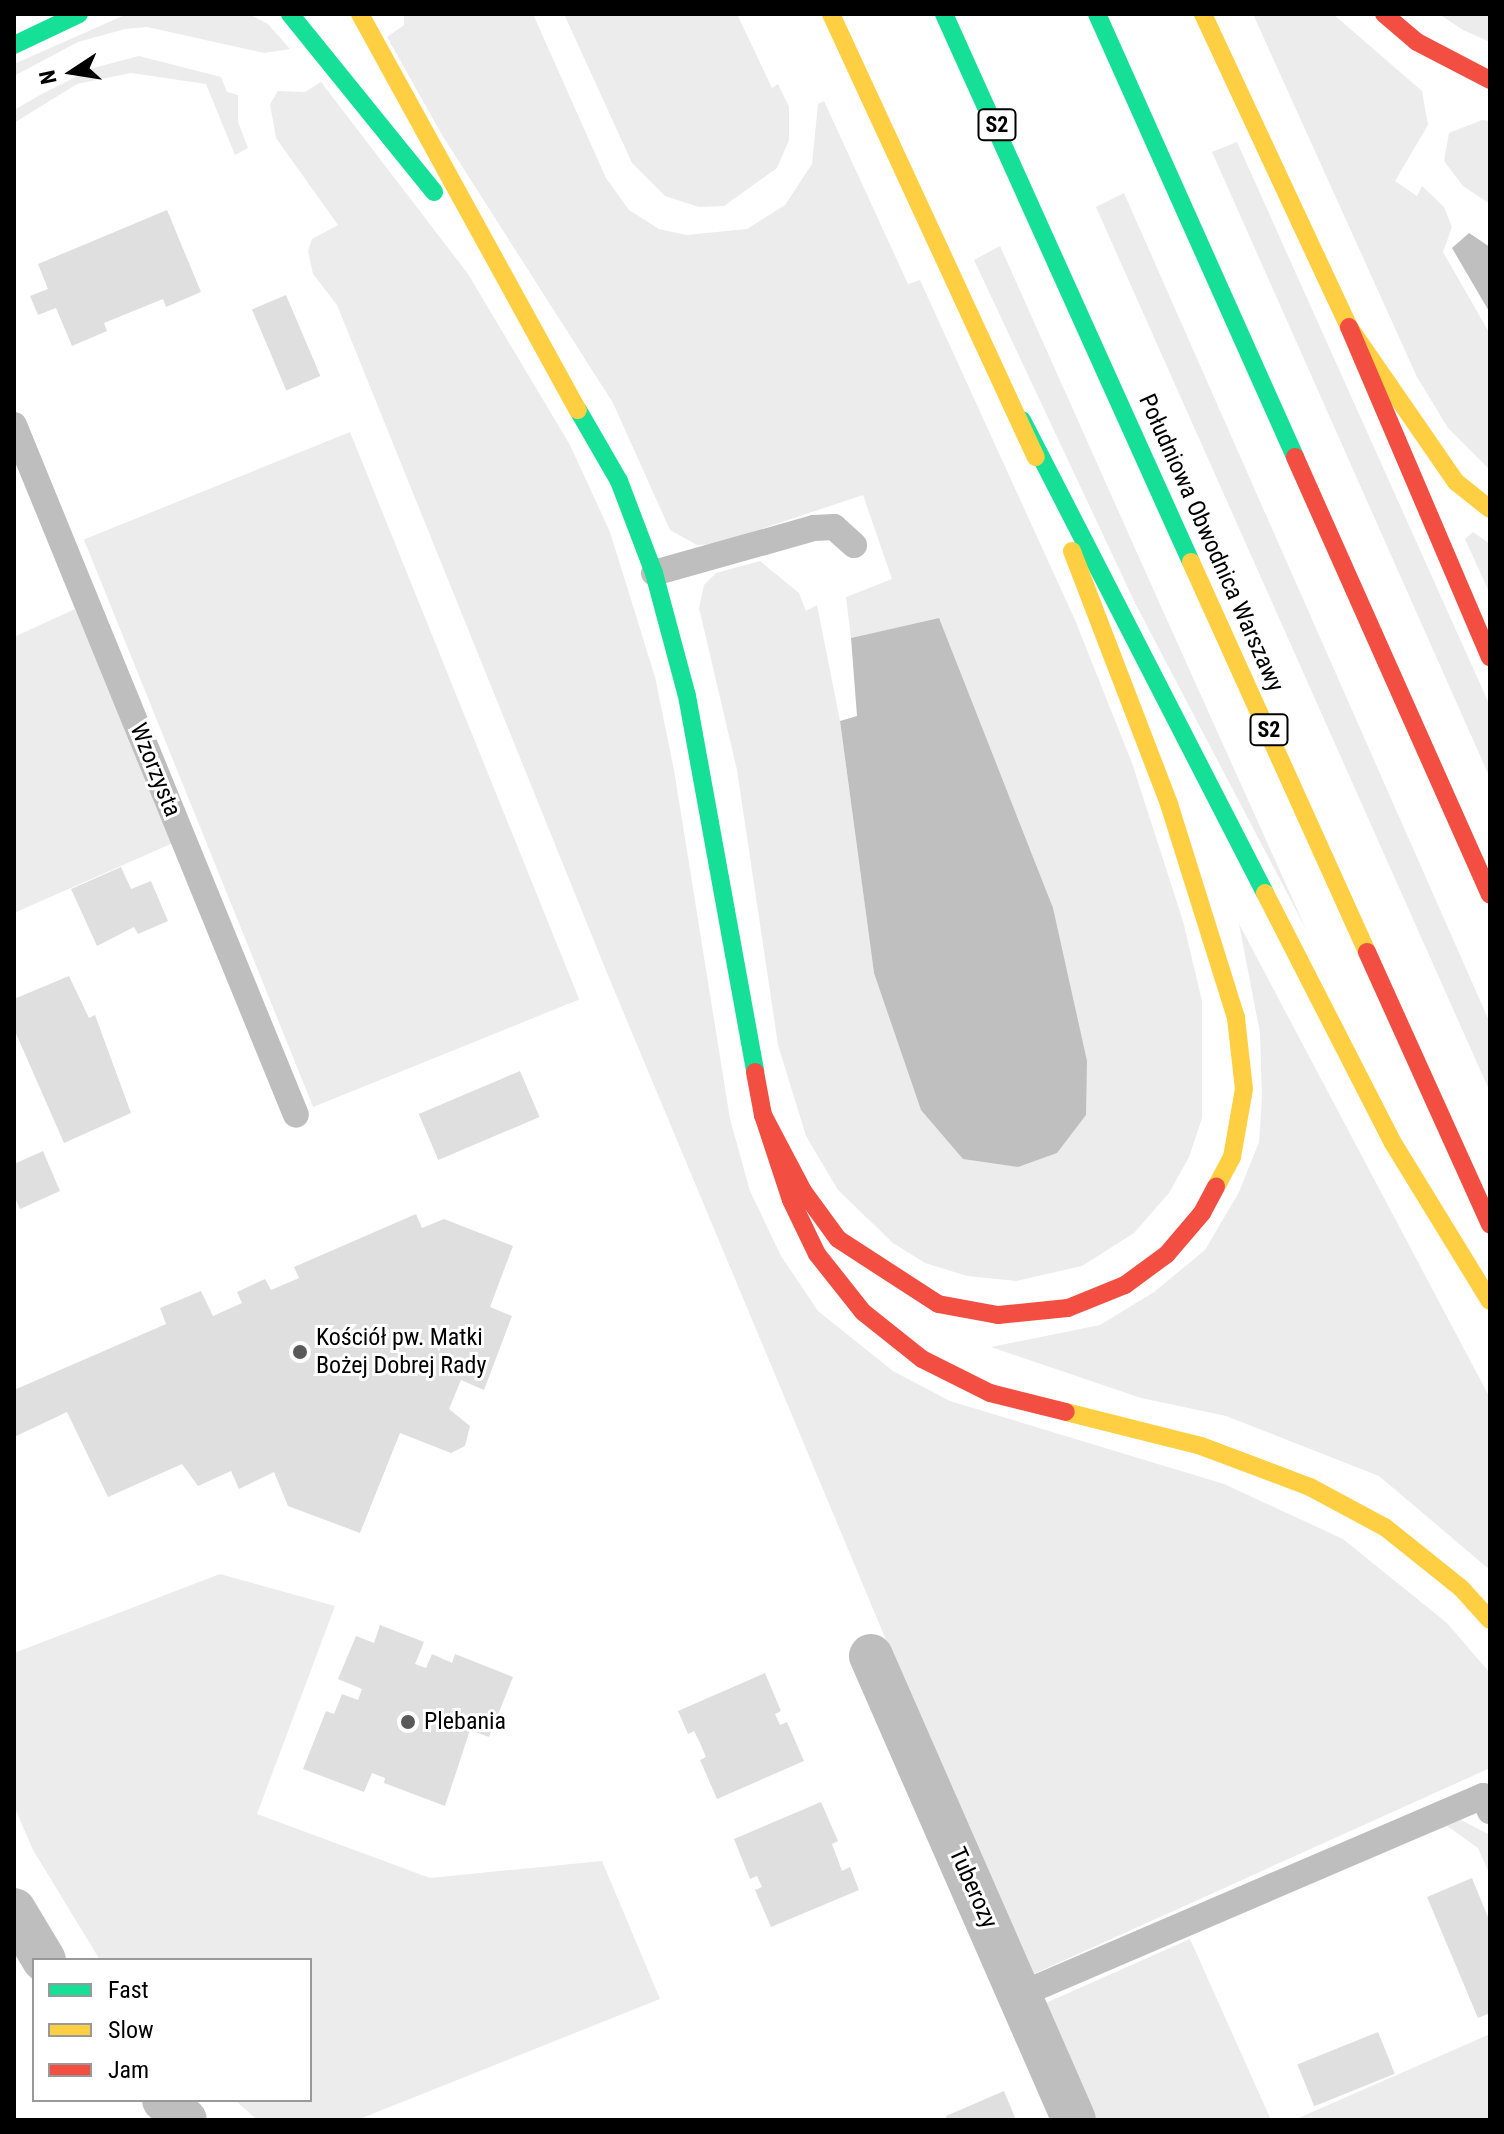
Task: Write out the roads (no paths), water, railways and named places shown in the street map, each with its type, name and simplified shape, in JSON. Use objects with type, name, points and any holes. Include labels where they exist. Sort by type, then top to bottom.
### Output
[{"type":"main road","points":[[14,45],[79,14]]},
{"type":"main road","points":[[290,14],[493,263]]},
{"type":"main road","points":[[360,14],[493,263],[619,481],[654,573],[690,710],[763,1115],[791,1200],[817,1254],[863,1312],[922,1359],[990,1393],[1201,1446],[1310,1487],[1386,1528],[1461,1588],[1490,1620]]},
{"type":"main road","points":[[831,14],[1022,420],[1393,1143],[1490,1301]]},
{"type":"main road","name":"Południowa Obwodnica Warszawy","points":[[944,14],[1490,1224]]},
{"type":"main road","points":[[1097,14],[1490,895]]},
{"type":"main road","points":[[1203,14],[1349,327],[1490,657]]},
{"type":"main road","points":[[1384,14],[1417,42],[1490,80]]},
{"type":"main road","points":[[1349,327],[1456,482],[1490,509]]},
{"type":"main road","points":[[763,1115],[803,1191],[838,1239],[938,1304],[998,1315],[1068,1308],[1125,1285],[1167,1254],[1184,1234],[1232,1157],[1244,1089],[1236,1018],[1220,961],[1169,804],[1022,420]]},
{"type":"street","name":"Tuberozy","points":[[871,1656],[1074,2120]]},
{"type":"street","points":[[14,1910],[43,1958]]},
{"type":"street","points":[[166,2102],[185,2120]]},
{"type":"lane","name":"Wzorzysta","points":[[14,425],[296,1115]]},
{"type":"lane","points":[[654,573],[814,528],[834,527],[854,545]]},
{"type":"lane","points":[[1019,1995],[1483,1796],[1490,1811]]},
{"type":"place","name":"Kościół pw. Matki Bożej Dobrej Rady","points":[[300,1352]]},
{"type":"place","name":"Plebania","points":[[408,1722]]}]
